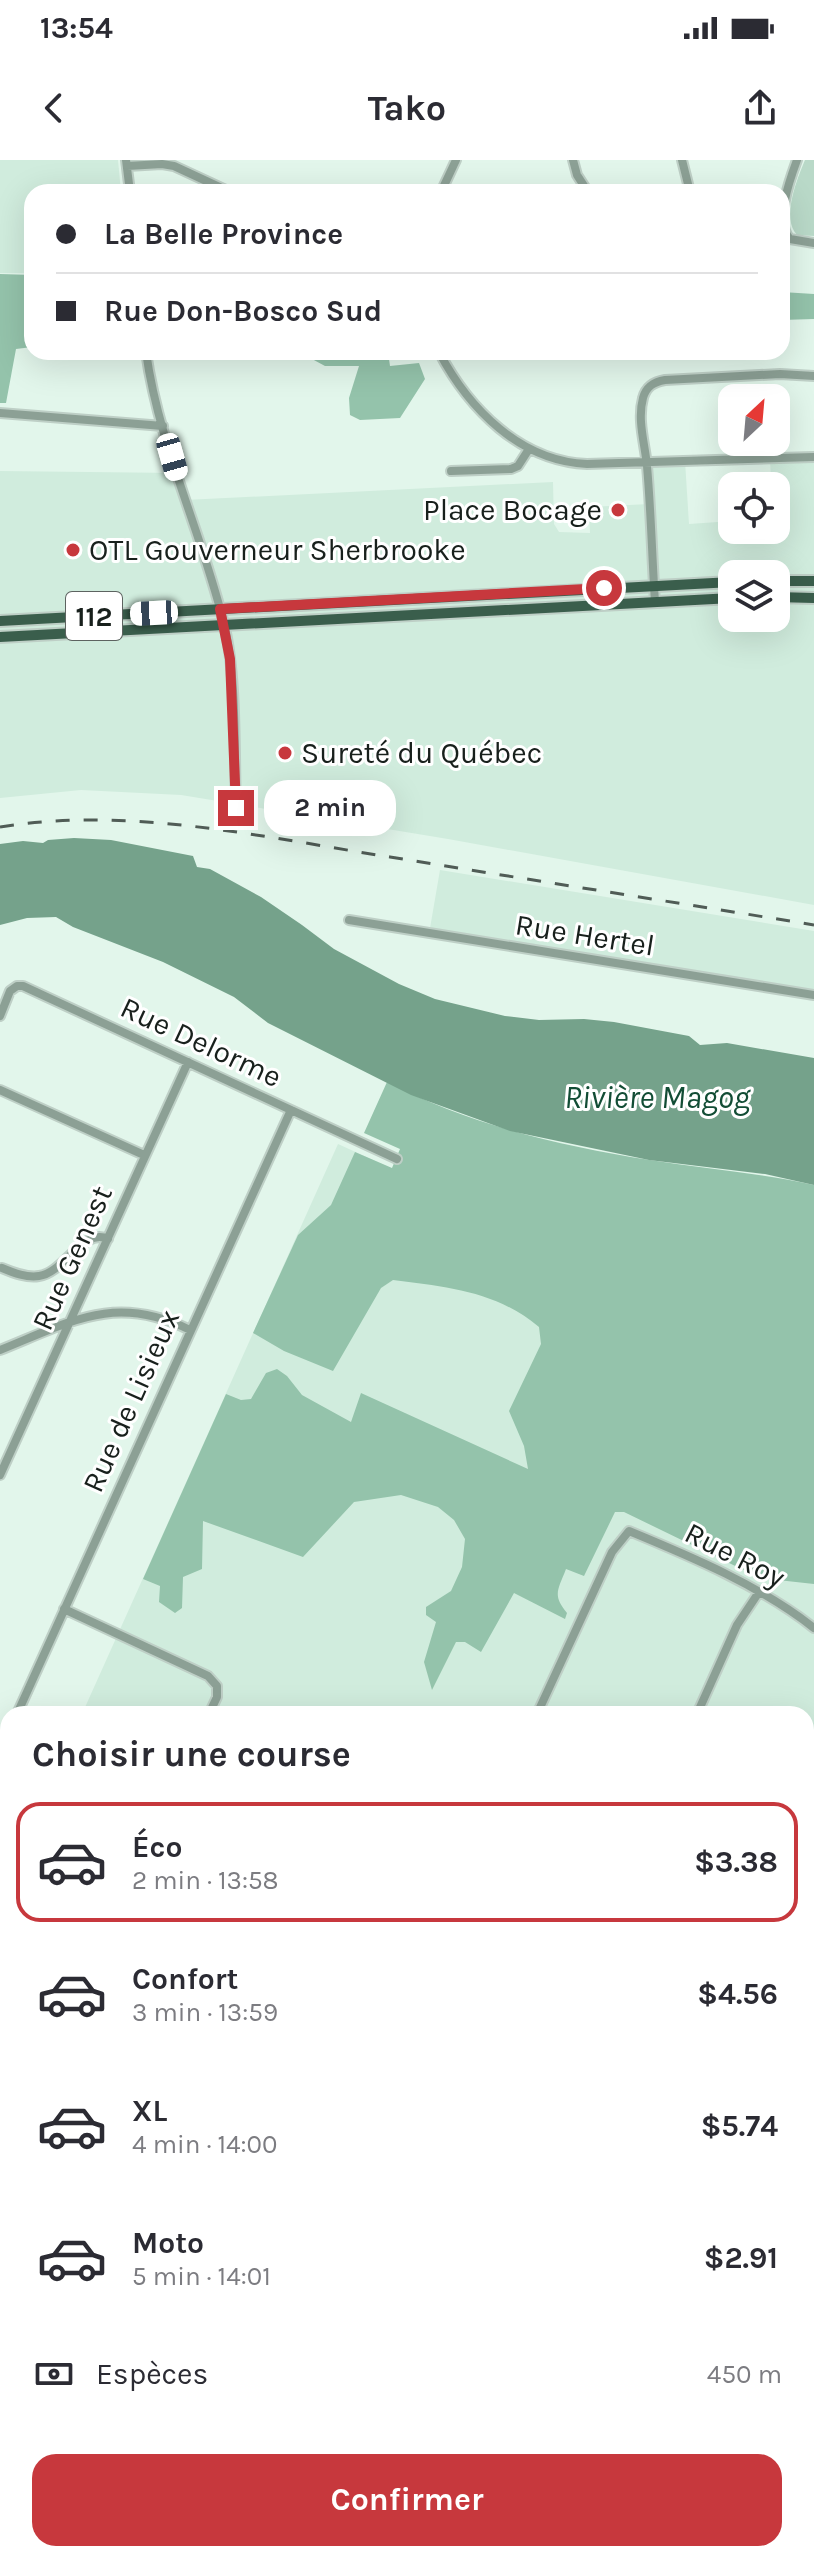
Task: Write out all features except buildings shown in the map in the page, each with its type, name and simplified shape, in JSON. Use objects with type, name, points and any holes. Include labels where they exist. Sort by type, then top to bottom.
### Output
[{"type":"main road","points":[[790,581],[814,581]]},
{"type":"main road","name":"112","points":[[0,621],[718,583]]},
{"type":"main road","points":[[790,597],[814,598]]},
{"type":"main road","name":"112","points":[[0,637],[718,599]]},
{"type":"street","points":[[445,184],[456,160]]},
{"type":"street","points":[[573,160],[583,184]]},
{"type":"street","points":[[682,160],[688,184]]},
{"type":"street","points":[[789,184],[797,160]]},
{"type":"street","points":[[129,184],[126,163],[174,166],[213,184]]},
{"type":"street","points":[[790,239],[814,243]]},
{"type":"street","points":[[148,360],[163,426],[225,626],[231,678],[236,808]]},
{"type":"street","points":[[444,360],[480,410],[506,433],[529,449],[573,464],[814,457]]},
{"type":"street","points":[[655,602],[647,463],[641,416],[647,389],[665,380],[780,374],[814,376]]},
{"type":"street","points":[[0,413],[163,426]]},
{"type":"street","points":[[451,471],[511,469],[518,466],[529,449]]},
{"type":"street","name":"Rue Hertel","points":[[349,920],[814,995]]},
{"type":"street","name":"Rue Delorme","points":[[0,1016],[10,991],[23,986],[397,1159]]},
{"type":"street","name":"Rue Genest","points":[[0,1475],[188,1062]]},
{"type":"street","points":[[0,1090],[144,1155]]},
{"type":"street","name":"Rue de Lisieux","points":[[21,1706],[291,1110]]},
{"type":"street","points":[[2,1268],[16,1274],[42,1276],[51,1273],[91,1237],[108,1239]]},
{"type":"street","points":[[0,1350],[100,1313],[131,1312],[165,1319],[190,1330]]},
{"type":"street","name":"Rue Roy","points":[[541,1706],[612,1552],[629,1531],[759,1592],[814,1628]]},
{"type":"street","points":[[701,1706],[737,1625],[759,1592]]},
{"type":"street","points":[[64,1609],[208,1676],[217,1686],[213,1706]]},
{"type":"shaded area","points":[[0,160],[118,160],[120,184],[24,184],[24,273],[0,273]]},
{"type":"shaded area","points":[[805,160],[814,160],[814,236],[797,235],[790,219],[792,198]]},
{"type":"shaded area","points":[[0,274],[24,275],[24,348],[16,349],[6,403],[0,403]]},
{"type":"shaded area","points":[[790,292],[814,294],[814,319],[790,320]]},
{"type":"shaded area","points":[[314,360],[389,360],[390,366],[419,363],[425,379],[400,418],[360,420],[350,415],[349,398],[359,366],[325,366]]},
{"type":"shaded area","points":[[770,457],[814,457],[814,905],[181,795],[81,790],[0,798],[0,471],[177,473],[185,500],[553,482],[554,524],[559,532],[590,533],[589,507],[649,504],[647,463],[685,461],[689,524],[718,522],[718,544],[790,544],[790,472],[771,472]]},
{"type":"shaded area","points":[[440,870],[814,931],[814,995],[429,934]]},
{"type":"shaded area","points":[[387,1082],[450,1110],[515,1132],[616,1154],[814,1185],[814,1584],[760,1578],[624,1512],[615,1512],[584,1576],[566,1569],[558,1592],[559,1601],[567,1613],[565,1619],[514,1593],[481,1652],[465,1642],[456,1642],[432,1690],[424,1662],[436,1622],[426,1615],[426,1607],[451,1591],[462,1567],[465,1539],[454,1520],[438,1507],[401,1495],[354,1502],[303,1557],[203,1521],[202,1569],[183,1577],[182,1608],[175,1613],[159,1602],[160,1586],[143,1579],[226,1394],[241,1400],[251,1399],[266,1373],[277,1369],[302,1395],[351,1422],[361,1393],[528,1469],[524,1446],[509,1411],[541,1344],[539,1327],[506,1305],[470,1293],[393,1280],[381,1288],[333,1371],[284,1351],[253,1333],[298,1235],[331,1205],[355,1152],[392,1168],[400,1149],[364,1133]]},
{"type":"shaded area","points":[[338,1144],[622,1273],[814,1557],[814,1706],[86,1706]]},
{"type":"water","name":"Rivière Magog","points":[[74,838],[111,840],[193,856],[197,867],[210,869],[261,897],[334,949],[399,984],[435,999],[505,1016],[614,1022],[689,1036],[700,1045],[727,1043],[814,1058],[814,1185],[765,1174],[649,1160],[510,1131],[411,1095],[268,1023],[234,997],[163,962],[73,927],[56,917],[27,918],[0,925],[0,844],[23,841],[43,843]]},
{"type":"railway","points":[[0,827],[49,821],[97,820],[195,827],[814,925]]},
{"type":"place","name":"Place Bocage","points":[[618,510]]},
{"type":"place","name":"OTL Gouverneur Sherbrooke","points":[[73,550]]},
{"type":"place","name":"Sureté du Québec","points":[[285,753]]},
{"type":"route","points":[[236,808],[230,659],[220,609],[604,588]]}]
